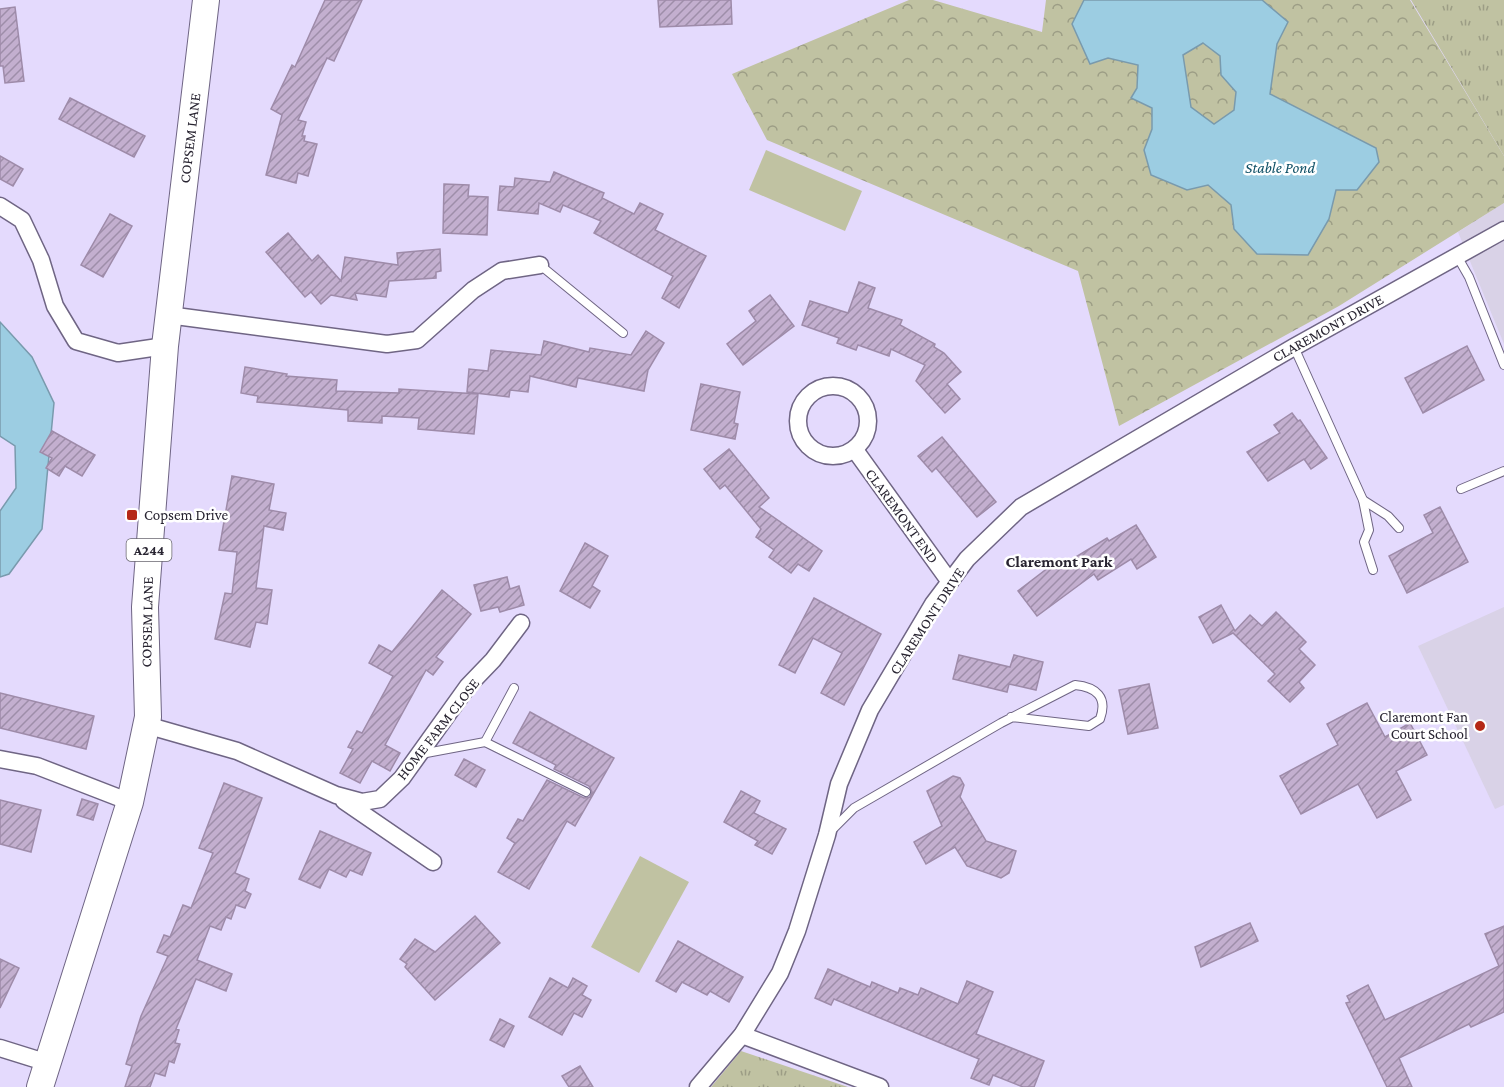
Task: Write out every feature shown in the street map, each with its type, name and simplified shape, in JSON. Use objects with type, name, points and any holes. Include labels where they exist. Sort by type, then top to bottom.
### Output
[{"type":"main road","name":"COPSEM LANE","points":[[40,1087],[130,802],[146,725],[145,607],[165,346],[206,0]]},
{"type":"street","points":[[0,206],[22,220],[41,261],[55,306],[76,341],[118,353],[165,346]]},
{"type":"street","name":"CLAREMONT DRIVE","points":[[698,1087],[742,1035],[780,973],[797,932],[827,835],[839,784],[870,710],[933,604],[967,559],[1021,507],[1294,347],[1504,230]]},
{"type":"street","points":[[168,315],[387,344],[417,340],[473,290],[502,271],[540,265]]},
{"type":"street","points":[[833,386],[843,387],[862,399],[868,414],[868,430],[855,450],[842,455],[824,455],[806,444],[799,430],[798,419],[806,398],[814,391],[833,386]]},
{"type":"street","name":"CLAREMONT END","points":[[855,450],[950,582]]},
{"type":"street","name":"HOME FARM CLOSE","points":[[146,725],[237,751],[336,795],[362,802],[380,799],[402,778],[468,686],[493,660],[521,623]]},
{"type":"street","points":[[0,759],[38,766],[130,802]]},
{"type":"street","name":"HOME FARM CLOSE","points":[[336,795],[433,862]]},
{"type":"street","points":[[742,1035],[880,1087]]},
{"type":"street","points":[[0,1048],[48,1063]]},
{"type":"lane","points":[[1457,256],[1469,277],[1504,365]]},
{"type":"lane","points":[[540,265],[622,333]]},
{"type":"lane","points":[[1294,347],[1363,500],[1369,530],[1364,542],[1374,570]]},
{"type":"lane","points":[[1461,489],[1504,471]]},
{"type":"lane","points":[[1363,500],[1388,516],[1399,528]]},
{"type":"lane","points":[[827,835],[854,808],[1011,717],[1075,685],[1097,692],[1103,699],[1101,719],[1089,726],[1011,717]]},
{"type":"lane","points":[[485,742],[513,688]]},
{"type":"lane","points":[[418,755],[485,742],[586,792]]},
{"type":"shaded area","points":[[1504,203],[1504,344],[1458,232]]},
{"type":"shaded area","name":"Claremont Fan Court School","points":[[1504,607],[1504,805],[1495,809],[1418,646]]},
{"type":"green space","points":[[909,0],[933,0],[1042,32],[1046,0],[1410,0],[1504,156],[1504,203],[1339,306],[1119,426],[1078,271],[767,140],[732,74]]},
{"type":"green space","points":[[1411,0],[1504,0],[1504,156]]},
{"type":"green space","points":[[766,150],[862,191],[845,231],[749,190]]},
{"type":"green space","points":[[640,856],[689,882],[639,973],[591,947]]},
{"type":"green space","points":[[741,1051],[848,1087],[711,1087]]},
{"type":"water","name":"Stable Pond","points":[[1084,0],[1262,0],[1288,22],[1277,44],[1270,94],[1376,148],[1379,162],[1357,190],[1336,190],[1329,219],[1308,255],[1257,254],[1234,229],[1231,205],[1208,185],[1187,190],[1151,175],[1144,150],[1152,129],[1152,108],[1131,98],[1137,88],[1138,65],[1108,58],[1090,64],[1072,24]],"holes":[[[1203,43],[1220,56],[1221,75],[1236,92],[1234,110],[1214,124],[1191,107],[1183,55]]]},
{"type":"water","points":[[0,322],[32,357],[54,403],[42,529],[9,574],[0,577],[0,511],[16,488],[15,446],[0,436]]},
{"type":"building","points":[[325,0],[362,0],[334,61],[327,58],[298,120],[306,122],[302,136],[305,136],[304,141],[317,144],[308,176],[298,173],[296,183],[266,175],[282,115],[271,109],[292,65],[295,67]]},
{"type":"building","points":[[658,0],[731,0],[732,24],[660,27]]},
{"type":"building","points":[[15,7],[24,81],[5,83],[3,66],[0,66],[0,9]]},
{"type":"building","points":[[70,98],[145,136],[134,157],[59,119]]},
{"type":"building","points":[[0,156],[23,169],[13,186],[0,179]]},
{"type":"building","points":[[554,172],[604,193],[602,198],[634,214],[640,203],[663,214],[655,230],[706,256],[679,308],[662,298],[673,276],[594,233],[601,221],[563,205],[560,212],[539,203],[538,214],[498,210],[500,186],[514,187],[515,178],[550,182]]},
{"type":"building","points":[[444,184],[469,185],[468,196],[488,197],[487,235],[443,233]]},
{"type":"building","points":[[110,214],[132,226],[103,277],[81,265]]},
{"type":"building","points":[[288,233],[312,261],[318,255],[341,281],[345,257],[398,265],[397,253],[440,249],[441,271],[436,272],[436,278],[389,281],[386,297],[355,293],[357,300],[331,295],[321,304],[311,292],[305,297],[266,252]]},
{"type":"building","points":[[859,282],[875,288],[868,308],[902,320],[900,325],[935,344],[934,347],[944,353],[961,372],[947,384],[960,399],[945,413],[916,381],[925,365],[891,349],[889,356],[858,345],[856,350],[837,343],[839,338],[802,325],[810,301],[848,313]]},
{"type":"building","points":[[770,295],[794,326],[743,365],[727,344],[756,321],[749,311]]},
{"type":"building","points":[[646,331],[664,343],[648,370],[644,391],[578,378],[576,387],[530,376],[528,392],[510,390],[509,397],[467,392],[469,369],[488,371],[491,350],[541,355],[544,341],[589,352],[590,348],[631,355]]},
{"type":"building","points":[[1467,346],[1484,380],[1423,413],[1405,378]]},
{"type":"building","points":[[245,367],[287,374],[286,376],[337,380],[336,391],[399,393],[399,389],[478,394],[474,434],[418,429],[419,418],[382,416],[382,423],[348,421],[348,410],[257,402],[258,396],[241,393]]},
{"type":"building","points":[[701,384],[740,392],[734,423],[738,424],[735,439],[691,430]]},
{"type":"building","points":[[1292,413],[1298,421],[1300,420],[1327,458],[1311,469],[1304,459],[1268,481],[1247,452],[1280,433],[1274,425]]},
{"type":"building","points":[[52,431],[95,455],[82,476],[65,466],[59,476],[46,468],[52,458],[40,452]]},
{"type":"building","points":[[942,437],[996,502],[977,517],[936,468],[932,472],[918,456]]},
{"type":"building","points":[[729,449],[769,498],[759,507],[822,551],[809,571],[798,564],[791,573],[769,557],[774,550],[756,537],[761,529],[725,485],[720,489],[704,469]]},
{"type":"building","points":[[232,476],[274,484],[269,510],[286,513],[283,530],[264,526],[256,588],[272,590],[267,624],[256,622],[250,647],[215,639],[225,593],[232,594],[237,552],[219,550]]},
{"type":"building","points":[[1440,507],[1468,562],[1407,593],[1389,556],[1433,533],[1424,515]]},
{"type":"building","points":[[1136,525],[1156,557],[1137,569],[1131,559],[1098,580],[1094,574],[1037,616],[1018,591],[1057,561],[1061,566],[1107,538],[1109,541]]},
{"type":"building","points":[[585,543],[608,556],[592,586],[600,591],[590,608],[560,591]]},
{"type":"building","points":[[507,577],[510,589],[519,586],[524,605],[500,612],[498,607],[481,611],[474,585]]},
{"type":"building","points":[[442,590],[471,614],[436,657],[443,662],[433,675],[426,670],[385,745],[400,753],[390,771],[372,761],[360,783],[340,773],[353,749],[348,747],[357,731],[362,733],[393,676],[369,663],[379,645],[392,652]]},
{"type":"building","points":[[814,598],[881,634],[844,705],[821,693],[842,653],[813,638],[795,673],[779,665]]},
{"type":"building","points":[[1221,605],[1235,631],[1250,615],[1262,626],[1276,612],[1306,642],[1299,649],[1315,665],[1299,682],[1304,688],[1290,702],[1268,681],[1275,674],[1233,633],[1213,643],[1199,617]]},
{"type":"building","points":[[959,655],[1010,667],[1014,655],[1043,662],[1036,690],[1009,684],[1007,692],[953,679]]},
{"type":"building","points":[[1149,684],[1158,728],[1128,734],[1119,690]]},
{"type":"building","points":[[0,693],[94,716],[86,749],[0,728]]},
{"type":"building","points":[[1367,703],[1385,737],[1410,723],[1427,755],[1396,771],[1411,800],[1377,818],[1358,784],[1301,814],[1280,776],[1338,745],[1327,724]]},
{"type":"building","points":[[530,712],[614,758],[575,826],[567,821],[529,889],[498,872],[515,843],[507,838],[518,819],[523,821],[547,780],[584,798],[590,797],[592,792],[589,786],[554,769],[556,765],[513,743]]},
{"type":"building","points":[[464,759],[485,770],[476,787],[455,775]]},
{"type":"building","points":[[953,776],[960,778],[964,785],[960,797],[986,841],[1016,851],[1009,873],[1001,878],[967,866],[955,847],[926,864],[914,842],[942,826],[927,791]]},
{"type":"building","points":[[224,783],[262,798],[235,873],[249,879],[245,891],[251,894],[245,908],[236,905],[231,919],[226,917],[221,930],[210,926],[197,960],[232,974],[226,991],[196,979],[176,1029],[179,1030],[175,1043],[180,1044],[174,1063],[169,1061],[165,1076],[155,1073],[150,1087],[125,1087],[132,1066],[126,1064],[141,1016],[168,956],[157,952],[164,935],[170,937],[183,905],[191,908],[213,853],[199,848]]},
{"type":"building","points":[[741,791],[760,801],[754,813],[786,829],[772,854],[755,845],[758,841],[724,822]]},
{"type":"building","points":[[82,799],[98,804],[93,820],[77,815]]},
{"type":"building","points":[[0,800],[41,810],[31,852],[0,844]]},
{"type":"building","points":[[320,831],[371,853],[362,875],[350,870],[346,877],[329,869],[320,888],[299,879]]},
{"type":"building","points":[[475,916],[500,943],[435,1000],[405,967],[407,964],[400,959],[415,939],[435,952]]},
{"type":"building","points":[[1250,923],[1258,941],[1201,967],[1195,947]]},
{"type":"building","points":[[1504,926],[1504,1012],[1471,1027],[1469,1024],[1399,1058],[1412,1087],[1387,1087],[1346,1003],[1350,1002],[1347,996],[1368,985],[1385,1020],[1499,966],[1485,934]]},
{"type":"building","points":[[678,941],[743,977],[729,1002],[710,991],[707,995],[682,982],[676,992],[656,981]]},
{"type":"building","points":[[0,959],[19,968],[0,1008]]},
{"type":"building","points":[[828,969],[870,987],[872,982],[898,993],[900,988],[918,995],[921,988],[958,1004],[967,981],[993,992],[976,1034],[1044,1061],[1034,1087],[1023,1087],[993,1075],[989,1085],[971,1078],[979,1059],[834,999],[831,1005],[815,998]]},
{"type":"building","points":[[550,978],[568,988],[573,978],[587,986],[582,995],[591,1000],[582,1017],[574,1013],[562,1035],[529,1017]]},
{"type":"building","points":[[500,1019],[514,1026],[504,1047],[490,1040]]},
{"type":"building","points":[[580,1066],[593,1087],[569,1087],[562,1076]]},
{"type":"place","name":"Copsem Drive","points":[[132,515]]},
{"type":"place","name":"Claremont Fan Court School","points":[[1480,726]]},
{"type":"district","name":"Claremont Park","points":[[1059,561]]}]
